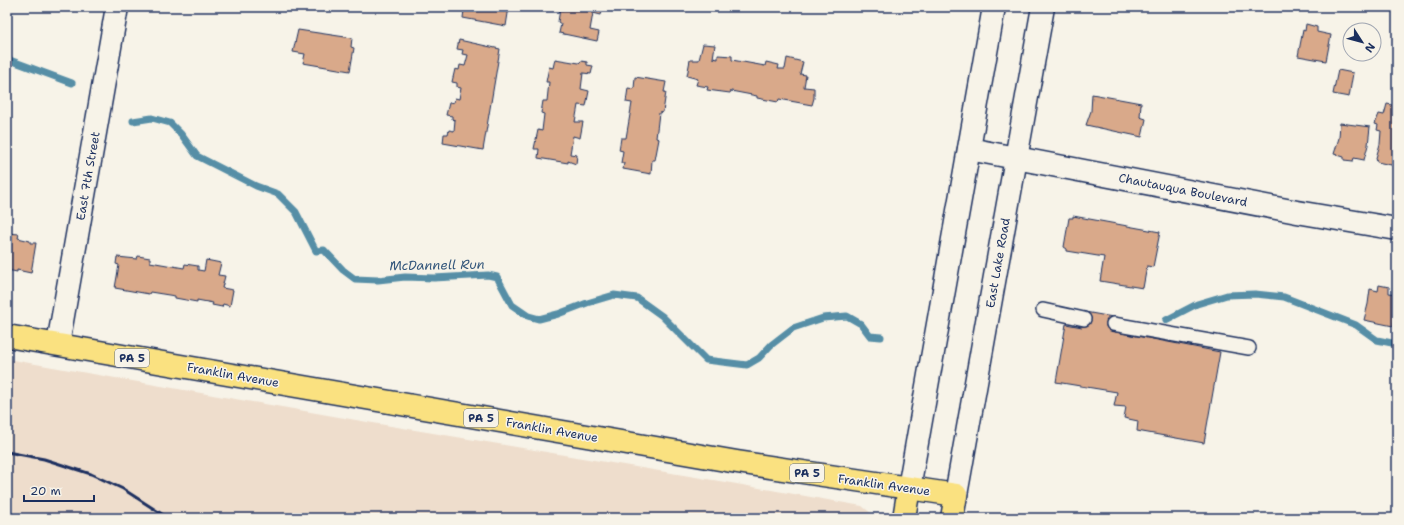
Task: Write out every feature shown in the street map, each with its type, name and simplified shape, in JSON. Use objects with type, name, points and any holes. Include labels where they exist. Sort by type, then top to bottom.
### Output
[{"type":"main road","name":"East 7th Street","points":[[58,344],[117,7]]},
{"type":"main road","points":[[904,518],[994,7]]},
{"type":"main road","name":"East Lake Road","points":[[952,518],[1043,7]]},
{"type":"main road","name":"Chautauqua Boulevard","points":[[969,149],[1297,212],[1397,229]]},
{"type":"main road","name":"Franklin Avenue","points":[[7,336],[737,462],[956,495]]},
{"type":"lane","points":[[1043,310],[1084,319]]},
{"type":"lane","points":[[1112,324],[1249,348]]},
{"type":"shaded area","points":[[7,359],[862,506],[877,518],[7,518]]},
{"type":"building","points":[[471,7],[509,7],[506,26],[463,18],[464,10],[470,11]]},
{"type":"building","points":[[564,7],[603,7],[601,15],[593,13],[590,30],[599,32],[597,41],[559,33],[561,24],[558,22],[560,9],[563,10]]},
{"type":"building","points":[[1306,24],[1317,27],[1317,32],[1331,35],[1326,61],[1298,56],[1303,30],[1305,31]]},
{"type":"building","points":[[298,30],[352,38],[351,47],[354,48],[350,71],[303,63],[305,54],[293,52]]},
{"type":"building","points":[[459,40],[500,49],[483,150],[443,143],[444,134],[448,134],[449,130],[454,131],[455,120],[452,119],[452,116],[446,115],[449,103],[454,102],[455,98],[459,99],[461,88],[457,87],[457,83],[452,82],[455,69],[459,70],[460,65],[465,66],[468,55],[462,54],[463,50],[457,49]]},
{"type":"building","points":[[703,44],[715,45],[713,58],[718,59],[718,55],[732,56],[732,60],[765,66],[766,62],[779,65],[778,69],[785,69],[787,58],[803,62],[800,74],[806,75],[804,87],[814,88],[812,105],[779,99],[778,102],[731,91],[730,93],[707,90],[708,87],[696,85],[698,79],[687,76],[690,60],[699,60]]},
{"type":"building","points":[[555,59],[579,63],[581,61],[587,62],[587,65],[593,66],[591,74],[583,73],[581,89],[589,91],[586,106],[578,105],[575,122],[583,122],[580,138],[573,136],[570,154],[577,155],[576,164],[568,161],[568,163],[538,158],[539,149],[534,149],[538,130],[542,131],[544,114],[541,113],[543,101],[547,101],[549,82],[546,82],[549,67],[553,68]]},
{"type":"building","points":[[1338,70],[1353,73],[1349,97],[1333,94]]},
{"type":"building","points":[[635,77],[666,82],[663,112],[659,113],[656,138],[659,139],[655,160],[652,160],[651,174],[623,169],[624,163],[621,163],[623,151],[619,150],[621,138],[626,138],[632,103],[626,102],[628,88],[634,89]]},
{"type":"building","points":[[1092,94],[1141,103],[1140,117],[1146,119],[1142,137],[1086,125],[1091,111]]},
{"type":"building","points":[[1387,104],[1397,106],[1396,166],[1377,162],[1376,158],[1380,144],[1381,131],[1377,130],[1378,125],[1375,124],[1379,114],[1384,115]]},
{"type":"building","points":[[1340,123],[1370,127],[1368,145],[1364,160],[1354,158],[1353,161],[1344,160],[1344,157],[1334,154],[1339,138]]},
{"type":"building","points":[[1073,216],[1160,232],[1153,267],[1147,266],[1143,288],[1100,281],[1104,257],[1067,251],[1064,247],[1069,218],[1073,218]]},
{"type":"building","points":[[7,233],[19,234],[18,238],[30,241],[30,243],[36,243],[31,273],[17,270],[17,272],[7,270]]},
{"type":"building","points":[[138,256],[150,258],[150,262],[184,268],[185,264],[198,266],[198,270],[204,271],[206,260],[221,263],[218,275],[225,276],[222,288],[233,290],[230,306],[223,304],[222,307],[212,305],[213,303],[175,298],[175,296],[150,292],[149,294],[115,288],[119,265],[116,264],[117,257],[137,259]]},
{"type":"building","points":[[1379,285],[1389,287],[1389,293],[1397,294],[1397,313],[1393,326],[1364,320],[1370,289],[1378,291]]},
{"type":"building","points":[[1085,312],[1113,317],[1111,331],[1220,352],[1204,443],[1137,431],[1138,421],[1124,418],[1126,407],[1114,406],[1117,392],[1056,382],[1066,324],[1082,327]]},
{"type":"waterway","name":"McDannell Run","points":[[7,59],[72,83]]},
{"type":"waterway","name":"McDannell Run","points":[[133,121],[152,118],[170,123],[181,134],[197,156],[256,186],[278,194],[296,212],[316,251],[324,250],[343,270],[355,279],[378,280],[405,277],[434,278],[488,275],[497,277],[512,305],[528,316],[539,319],[614,295],[637,298],[662,316],[706,360],[747,365],[759,358],[771,345],[793,328],[823,318],[847,316],[861,324],[870,336],[881,337]]},
{"type":"waterway","name":"McDannell Run","points":[[1166,320],[1197,304],[1227,295],[1255,294],[1284,297],[1356,325],[1377,340],[1397,344]]},
{"type":"railway","points":[[7,452],[44,459],[91,474],[123,489],[168,518]]}]
